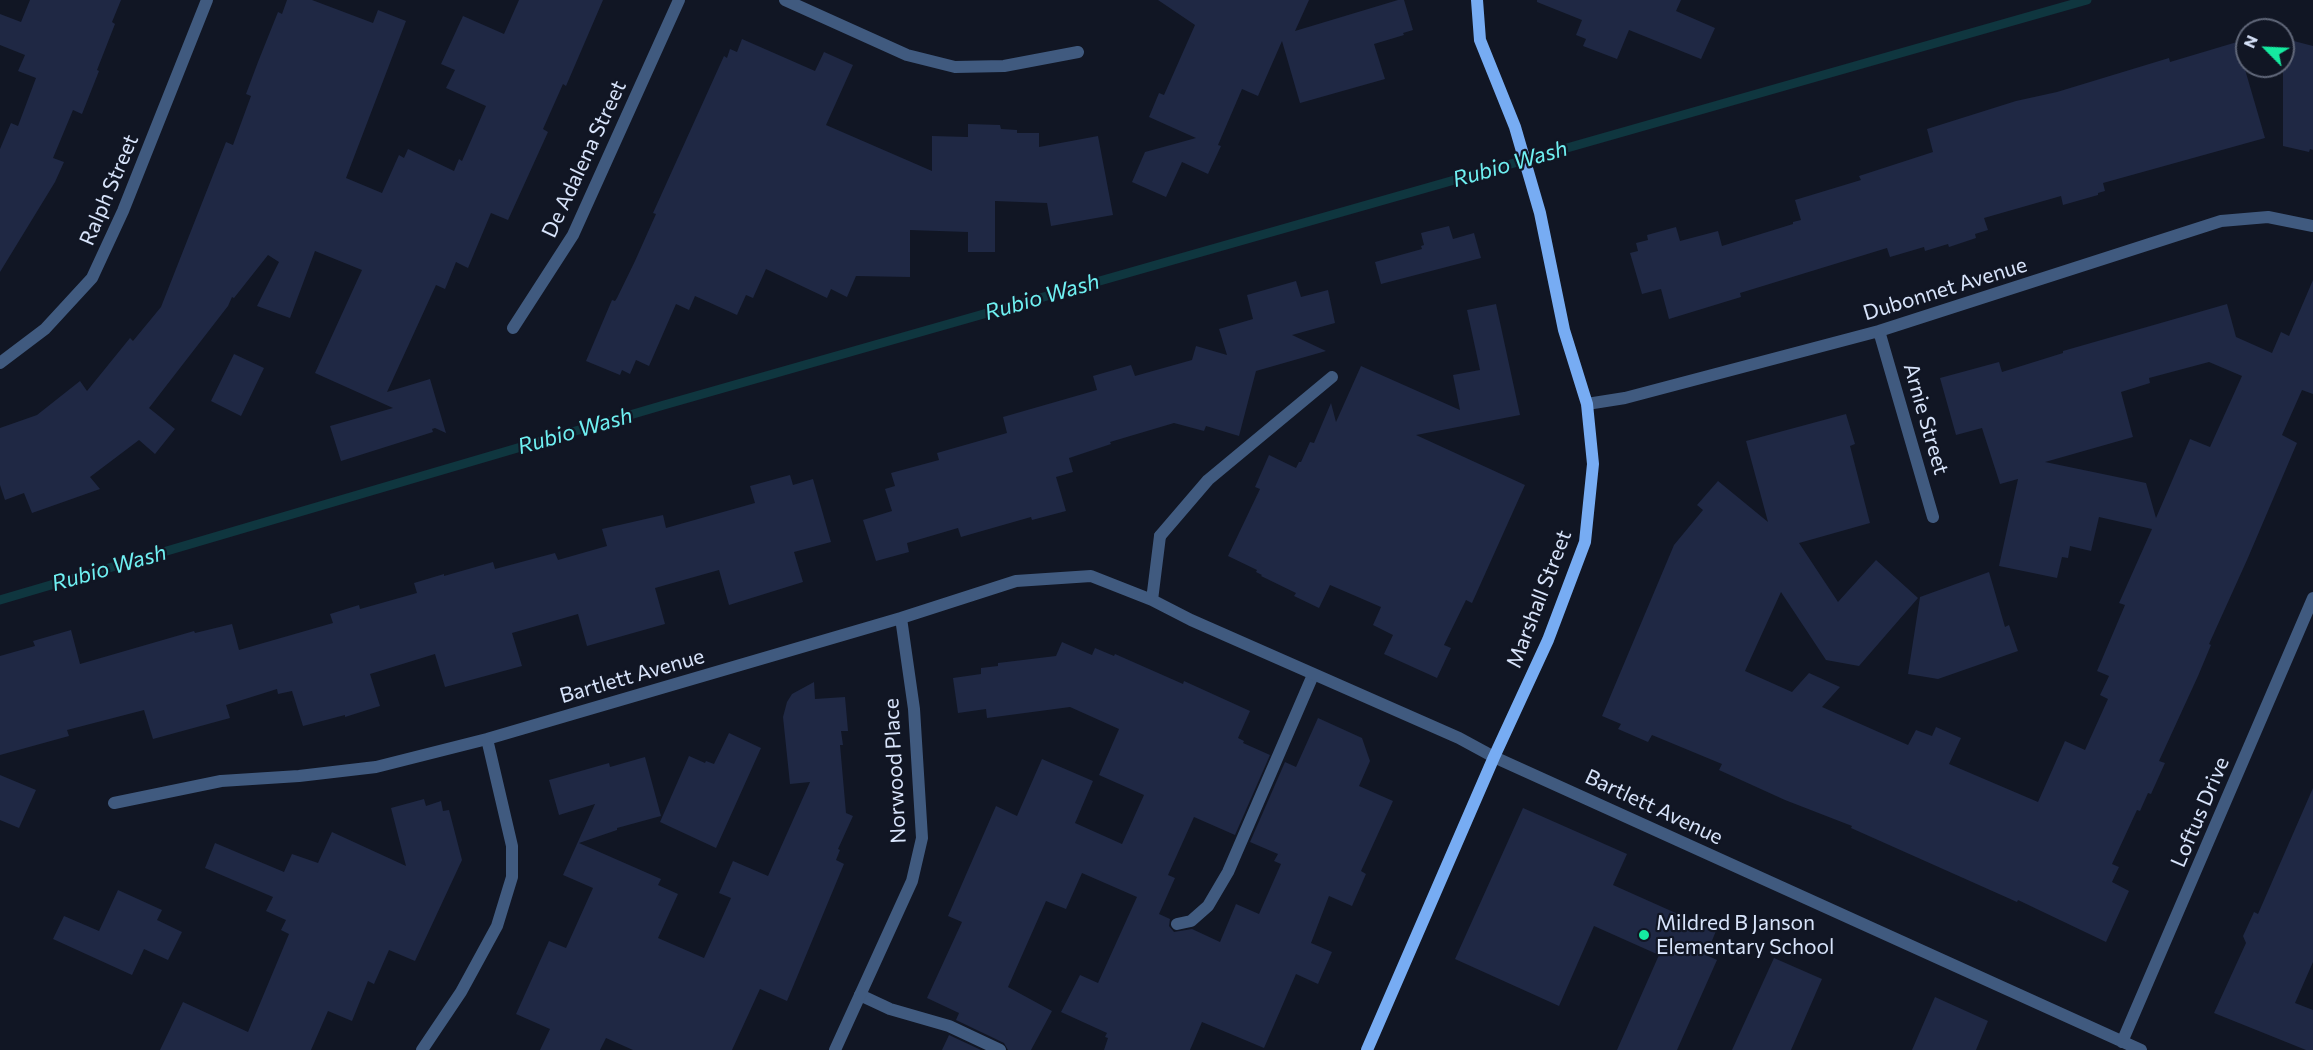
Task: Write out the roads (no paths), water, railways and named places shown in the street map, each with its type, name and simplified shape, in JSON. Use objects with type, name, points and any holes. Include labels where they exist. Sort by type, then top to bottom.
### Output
[{"type":"street","name":"Ralph Street","points":[[0,363],[45,329],[92,278],[123,211],[207,0]]},
{"type":"street","name":"De Adalena Street","points":[[513,328],[573,235],[679,0]]},
{"type":"street","points":[[785,0],[907,55],[955,67],[1004,66],[1078,52]]},
{"type":"street","name":"Marshall Street","points":[[1367,1050],[1494,757],[1548,639],[1585,542],[1593,464],[1587,404],[1564,330],[1540,213],[1515,127],[1480,40],[1477,0]]},
{"type":"street","name":"Dubonnet Avenue","points":[[1587,404],[1631,396],[1879,331],[2221,222],[2268,217],[2313,226]]},
{"type":"street","name":"Arnie Street","points":[[1879,331],[1934,517]]},
{"type":"street","points":[[1152,600],[1160,536],[1208,480],[1332,377]]},
{"type":"street","name":"Bartlett Avenue","points":[[114,803],[221,780],[299,777],[376,767],[487,739],[901,618],[1016,581],[1091,576],[1152,600],[1313,675],[1459,738],[1494,757],[2141,1050]]},
{"type":"street","name":"Loftus Drive","points":[[2122,1042],[2313,598]]},
{"type":"street","name":"Norwood Place","points":[[835,1050],[912,882],[922,838],[914,710],[901,618]]},
{"type":"street","points":[[1177,924],[1191,921],[1208,906],[1228,872],[1313,675]]},
{"type":"street","points":[[422,1050],[461,992],[497,926],[512,877],[512,846],[487,739]]},
{"type":"street","points":[[860,995],[890,1009],[949,1026],[1000,1050]]},
{"type":"waterway","name":"Rubio Wash","points":[[0,600],[664,405],[2087,0]]},
{"type":"place","name":"Mildred B Janson Elementary School","points":[[1644,935]]}]
